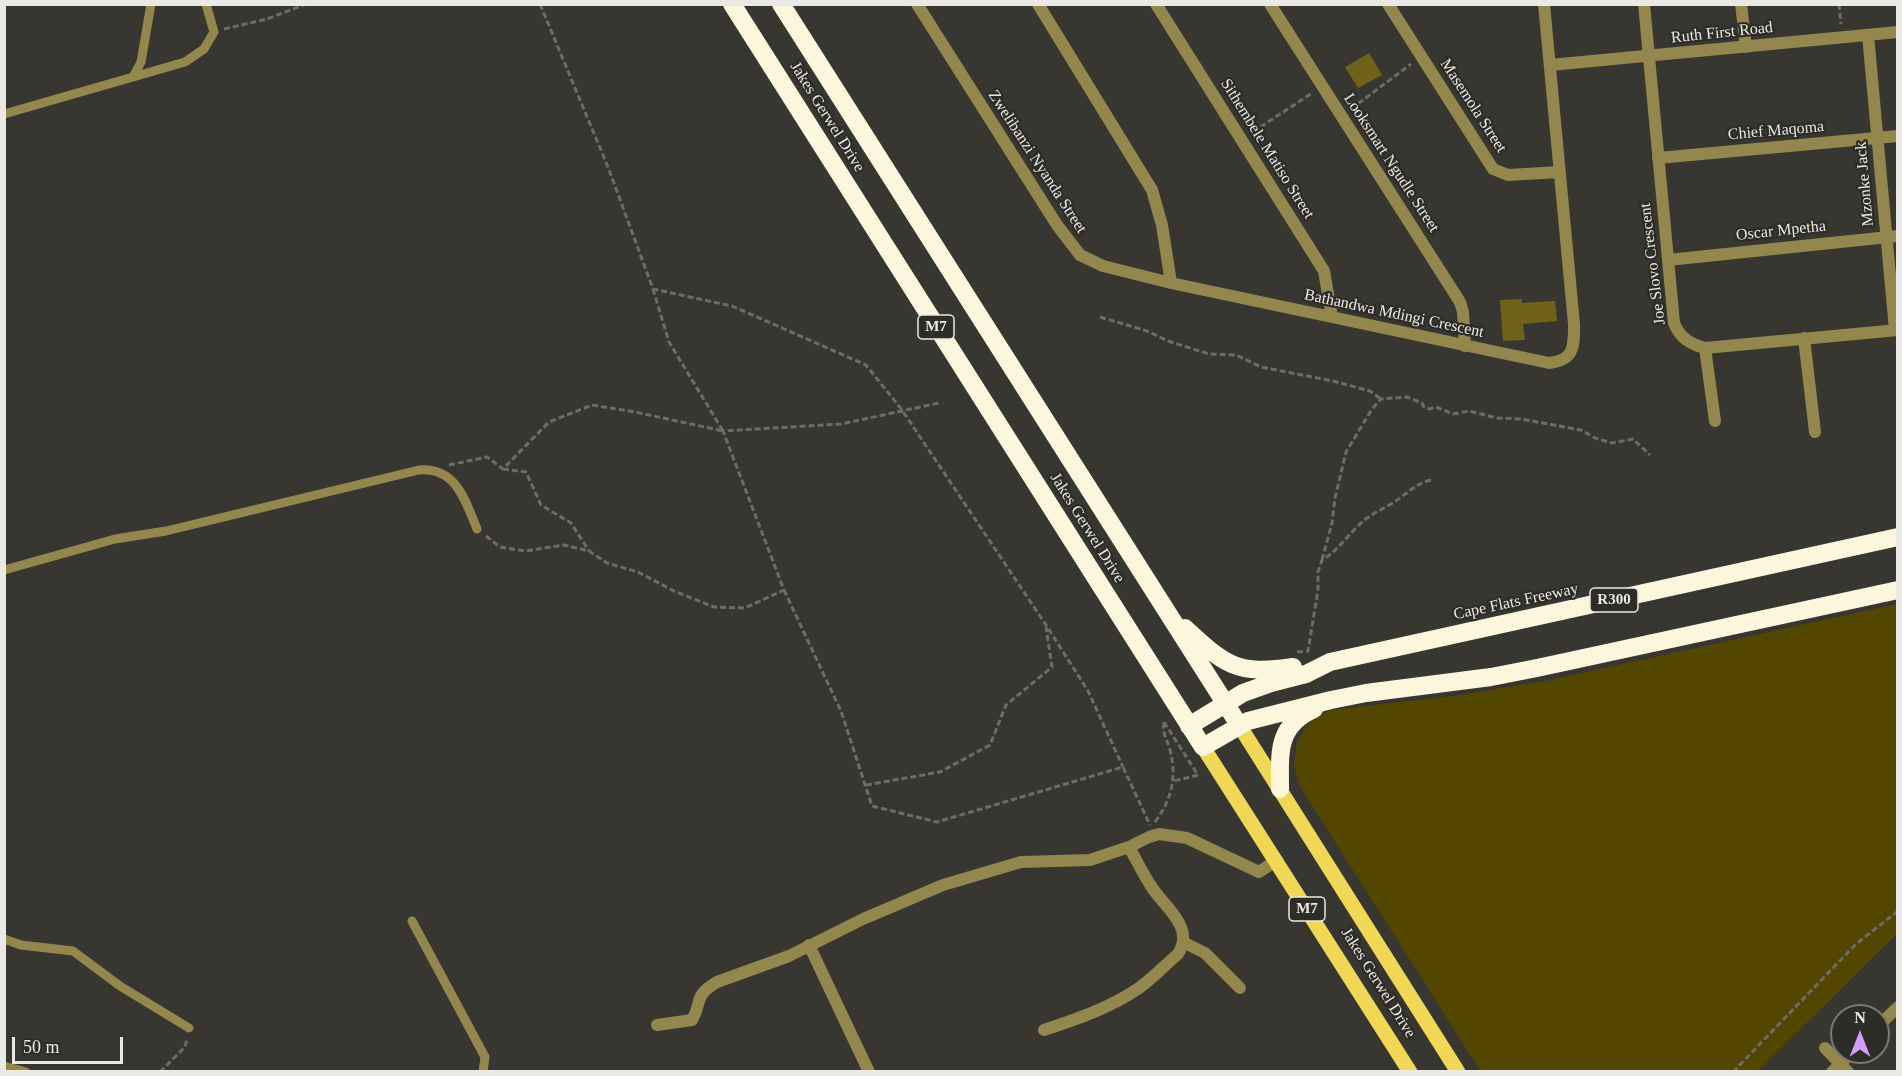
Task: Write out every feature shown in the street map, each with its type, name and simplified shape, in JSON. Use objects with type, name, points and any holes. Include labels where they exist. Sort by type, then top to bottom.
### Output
[{"type":"highway","name":"Jakes Gerwel Drive","points":[[732,4],[1203,747]]},
{"type":"highway","name":"Jakes Gerwel Drive","points":[[781,4],[1239,725]]},
{"type":"highway","name":"Cape Flats Freeway","points":[[1189,726],[1257,687],[1306,674],[1330,662],[1898,537]]},
{"type":"highway","points":[[1203,747],[1239,725],[1331,700],[1366,693],[1491,677],[1898,590]]},
{"type":"highway","points":[[1171,618],[1214,654],[1238,667],[1251,670],[1271,670],[1330,662]]},
{"type":"highway","points":[[1280,789],[1280,752],[1283,736],[1298,718],[1331,700]]},
{"type":"main road","name":"Jakes Gerwel Drive","points":[[1239,725],[1458,1071]]},
{"type":"main road","name":"Jakes Gerwel Drive","points":[[1203,747],[1410,1071]]},
{"type":"street","name":"Zwelibanzi Nyanda Street","points":[[917,4],[1073,249],[1086,260],[1103,266],[1171,283]]},
{"type":"street","points":[[1038,4],[1152,190],[1162,225],[1171,283]]},
{"type":"street","name":"Sithembele Matiso Street","points":[[1156,4],[1324,272],[1332,317]]},
{"type":"street","name":"Looksmart Ngudle Street","points":[[1270,4],[1460,302],[1463,312],[1465,346]]},
{"type":"street","name":"Masemola Street","points":[[1389,4],[1494,169],[1508,175],[1559,172]]},
{"type":"street","name":"Bathandwa Mdingi Crescent","points":[[1171,283],[1549,363],[1567,358],[1572,350],[1574,324],[1544,4]]},
{"type":"street","name":"Joe Slovo Crescent","points":[[1644,4],[1674,323],[1685,339],[1705,348]]},
{"type":"street","points":[[1741,4],[1746,47]]},
{"type":"street","name":"Ruth First Road","points":[[1550,65],[1898,32]]},
{"type":"street","name":"Mzonke Jack","points":[[1868,35],[1878,138],[1892,236],[1896,330]]},
{"type":"street","name":"Chief Maqoma","points":[[1658,158],[1898,136]]},
{"type":"street","name":"Oscar Mpetha","points":[[1668,260],[1892,236]]},
{"type":"street","points":[[1715,421],[1705,348],[1896,330]]},
{"type":"street","points":[[1804,338],[1815,432]]},
{"type":"street","points":[[657,1025],[692,1020],[700,997],[717,982],[789,956],[863,919],[943,885],[1021,862],[1090,860],[1159,834],[1187,838],[1259,872],[1277,860]]},
{"type":"street","points":[[1044,1030],[1112,1004],[1140,987],[1178,954],[1183,942],[1179,920],[1154,891],[1129,847]]},
{"type":"street","points":[[1183,942],[1205,953],[1240,988]]},
{"type":"street","points":[[809,945],[869,1071]]},
{"type":"street","points":[[1825,1048],[1840,1069]]},
{"type":"lane","points":[[133,77],[141,62],[150,4]]},
{"type":"lane","points":[[4,114],[185,62],[204,49],[214,32],[206,4]]},
{"type":"lane","points":[[4,570],[115,539],[166,531],[399,473],[428,469],[436,469],[458,487],[477,529]]},
{"type":"lane","points":[[412,921],[485,1058],[483,1071]]},
{"type":"lane","points":[[4,939],[21,945],[74,951],[120,986],[189,1028]]},
{"type":"lane","points":[[4,1066],[26,1071]]},
{"type":"path","points":[[214,32],[267,19],[306,4]]},
{"type":"path","points":[[540,4],[608,167],[653,289],[669,342],[723,431],[784,590],[841,711],[872,806],[937,822],[1123,767]]},
{"type":"path","points":[[1839,4],[1842,38]]},
{"type":"path","points":[[1341,115],[1422,56]]},
{"type":"path","points":[[1241,140],[1322,87]]},
{"type":"path","points":[[653,289],[732,306],[866,365],[902,410],[1088,691],[1151,827],[1162,812],[1174,781],[1173,765],[1162,732],[1164,722],[1198,775],[1174,781]]},
{"type":"path","points":[[1100,317],[1147,331],[1168,341],[1209,354],[1236,355],[1261,367],[1370,391],[1381,399],[1407,397],[1422,402],[1423,406],[1430,409],[1436,407],[1453,414],[1469,411],[1497,418],[1521,419],[1581,430],[1595,438],[1612,443],[1633,439],[1650,455]]},
{"type":"path","points":[[1286,652],[1308,651],[1318,590],[1318,572],[1332,523],[1337,487],[1346,453],[1372,409],[1381,399]]},
{"type":"path","points":[[503,469],[549,422],[592,405],[723,431],[841,424],[939,402]]},
{"type":"path","points":[[428,469],[487,457],[503,469],[526,472],[541,505],[571,523],[589,551]]},
{"type":"path","points":[[1322,560],[1334,553],[1372,513],[1389,505],[1415,486],[1431,480]]},
{"type":"path","points":[[477,529],[500,547],[525,551],[564,546],[589,551],[607,563],[638,572],[674,591],[714,607],[745,608],[784,590]]},
{"type":"path","points":[[865,785],[940,772],[990,745],[1006,705],[1052,667],[1046,625]]},
{"type":"path","points":[[1733,1071],[1856,944],[1898,911]]},
{"type":"path","points":[[160,1071],[185,1047],[189,1028]]},
{"type":"shaded area","points":[[1897,604],[1897,934],[1758,1071],[1481,1072],[1299,785],[1294,764],[1297,743],[1306,726],[1331,710],[1453,696],[1545,681]]},
{"type":"building","points":[[1369,53],[1382,75],[1358,88],[1345,67]]},
{"type":"building","points":[[1522,299],[1522,303],[1555,301],[1557,321],[1523,324],[1525,340],[1503,341],[1500,300]]}]
